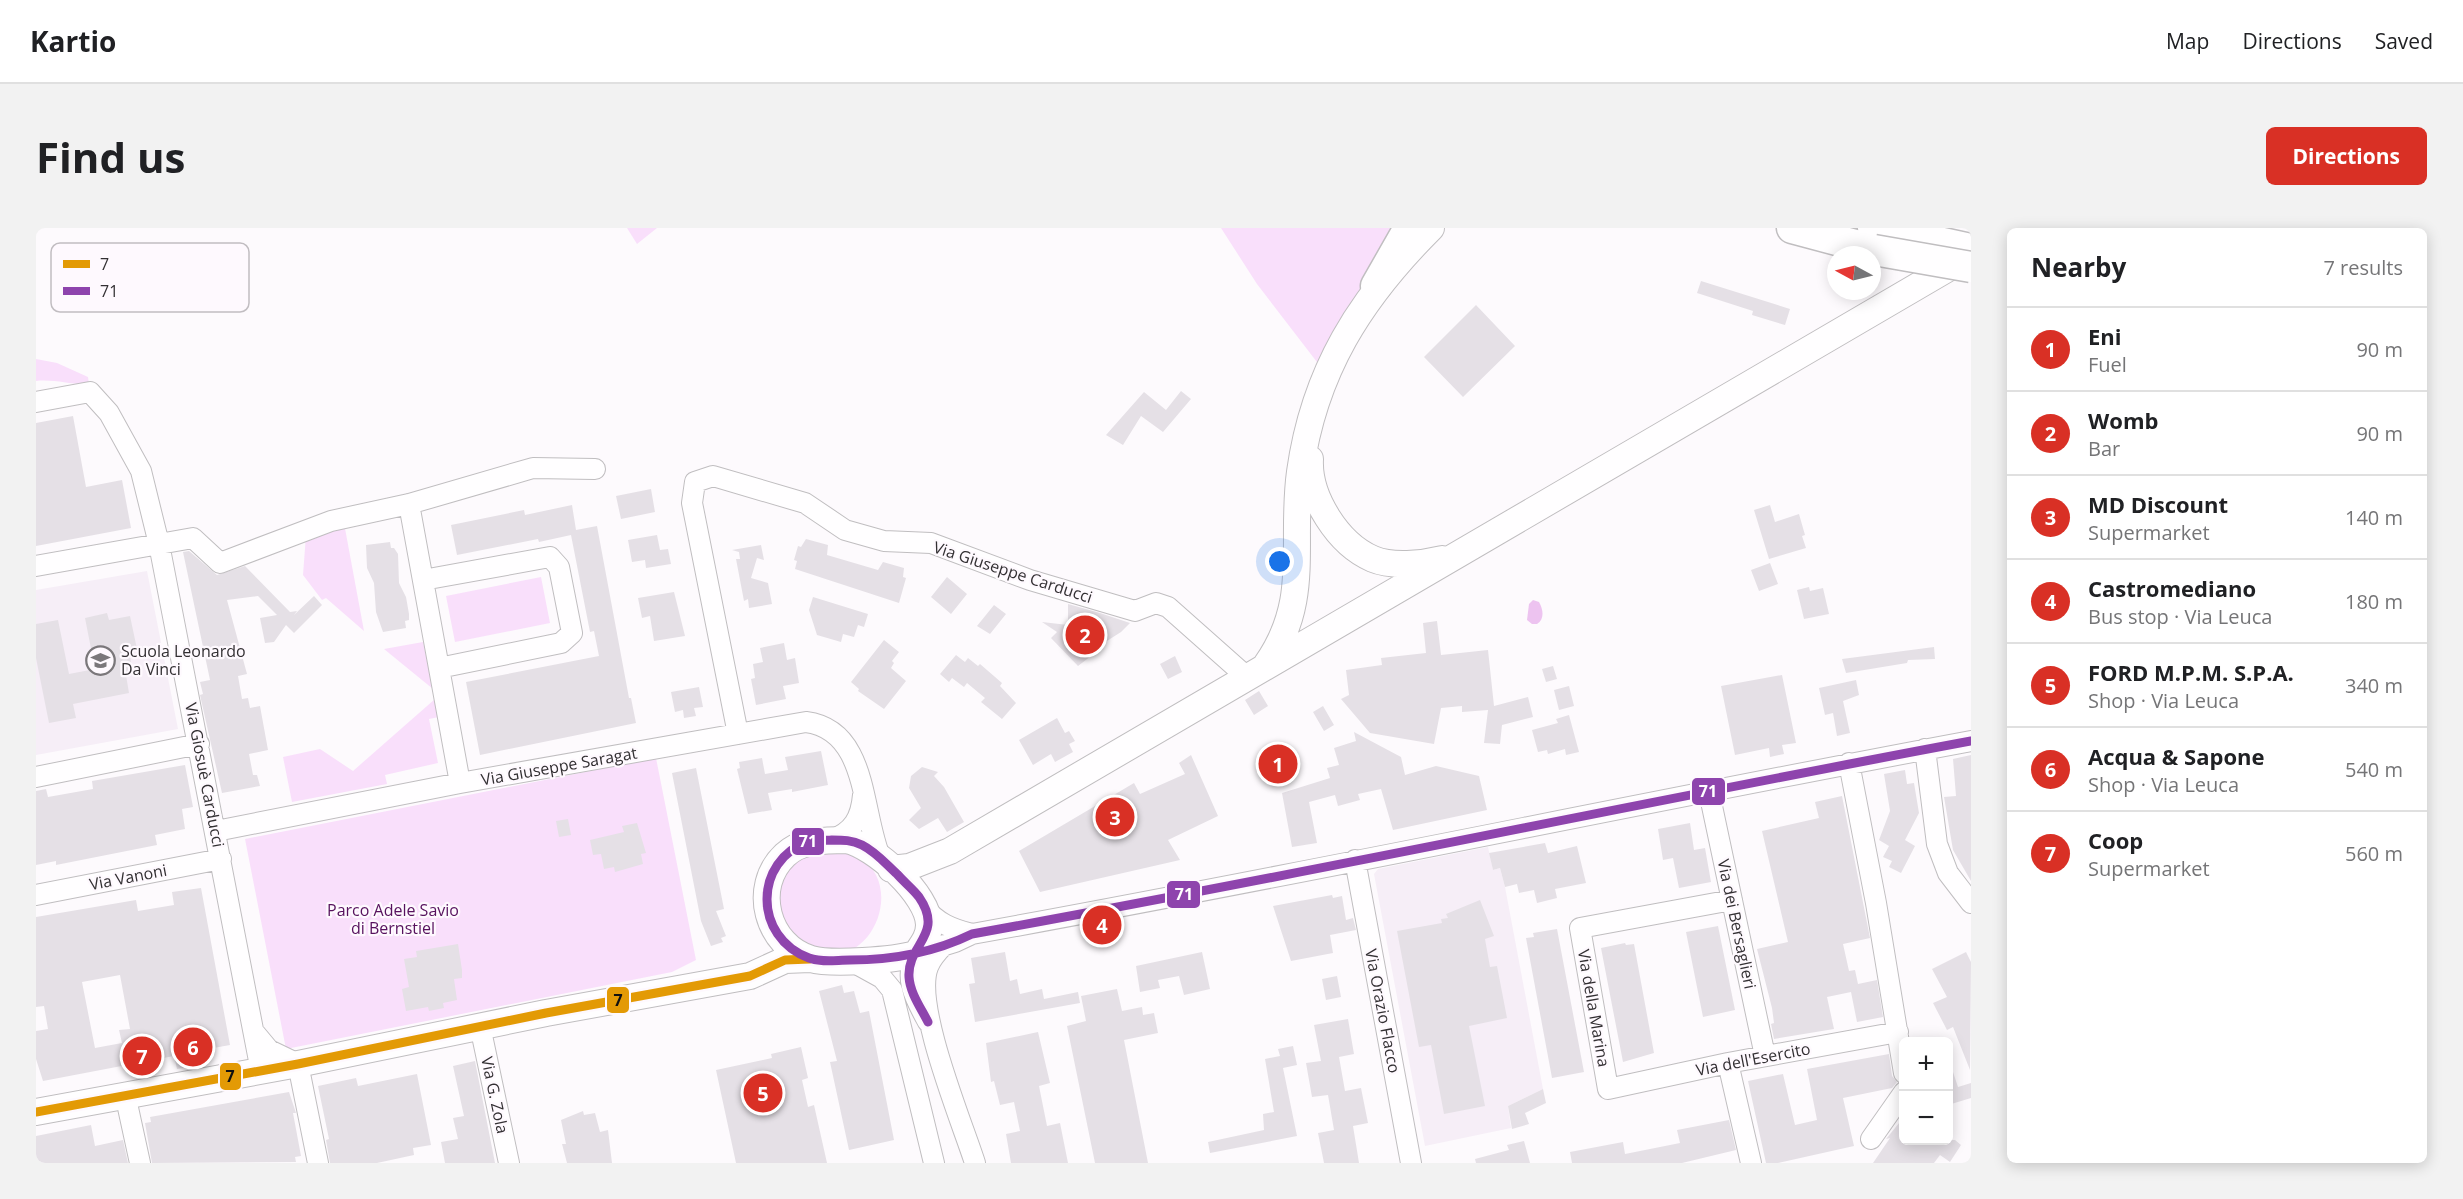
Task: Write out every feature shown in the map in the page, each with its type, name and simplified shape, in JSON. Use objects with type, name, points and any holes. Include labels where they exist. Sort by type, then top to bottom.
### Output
[{"type":"highway","points":[[1376,286],[1409,228]]},
{"type":"highway","points":[[1792,228],[1874,239],[1971,267]]},
{"type":"highway","points":[[1874,239],[1903,235],[1971,249]]},
{"type":"main road","points":[[1256,673],[1281,643],[1293,607],[1300,472],[1313,411],[1338,349],[1376,286],[1431,228]]},
{"type":"main road","points":[[886,864],[909,867],[950,851],[1971,254]]},
{"type":"main road","points":[[1313,411],[1309,467],[1325,513],[1342,537],[1375,560],[1429,563],[1457,555]]},
{"type":"main road","points":[[36,1112],[298,1064],[480,1026],[750,976],[785,960],[891,960],[916,954],[928,934],[929,923],[921,901],[886,864],[854,841],[810,841],[785,855],[773,872],[768,888],[770,925],[767,939],[756,957],[738,968],[697,985]]},
{"type":"main road","points":[[921,901],[928,873],[950,851]]},
{"type":"main road","points":[[770,925],[781,942],[810,959]]},
{"type":"street","name":"Via Giosuè Carducci","points":[[36,402],[90,392],[109,412],[141,471],[159,544],[261,1071]]},
{"type":"street","points":[[36,566],[193,538],[220,563],[331,521],[409,504],[533,468],[595,469]]},
{"type":"street","name":"Via Giuseppe Carducci","points":[[738,734],[692,503],[695,482],[713,476],[805,503],[844,530],[884,541],[930,543],[1030,580],[1135,611],[1156,603],[1168,607],[1256,673]]},
{"type":"street","points":[[409,504],[460,783]]},
{"type":"street","points":[[423,580],[550,557],[560,567],[572,633],[561,644],[439,668]]},
{"type":"street","name":"Via Giuseppe Saragat","points":[[216,831],[460,783],[806,722],[831,729],[842,738],[864,792],[876,848],[886,864]]},
{"type":"street","points":[[975,1163],[928,1022],[910,983],[910,964],[916,954],[972,934],[1202,892],[1355,860],[1971,741]]},
{"type":"street","points":[[36,777],[199,744]]},
{"type":"street","points":[[1925,749],[1937,844],[1948,873],[1971,903]]},
{"type":"street","points":[[1849,763],[1899,1039]]},
{"type":"street","points":[[830,840],[851,829],[860,814],[864,792]]},
{"type":"street","name":"Via dei Bersaglieri","points":[[1709,792],[1765,1056]]},
{"type":"street","name":"Via Vanoni","points":[[36,894],[220,859]]},
{"type":"street","name":"Via Orazio Flacco","points":[[1355,860],[1411,1163]]},
{"type":"street","name":"Via della Marina","points":[[1608,1089],[1580,928],[1732,900]]},
{"type":"street","points":[[921,901],[935,920],[958,931],[972,934]]},
{"type":"street","points":[[928,1022],[926,974],[932,960],[945,945]]},
{"type":"street","points":[[848,960],[882,978],[892,990],[934,1163]]},
{"type":"street","name":"Via G. Zola","points":[[480,1026],[509,1163]]},
{"type":"street","points":[[254,1032],[269,1050],[298,1064],[318,1163]]},
{"type":"street","name":"Via dell'Esercito","points":[[1608,1089],[1728,1063],[1898,1032]]},
{"type":"street","points":[[1728,1063],[1751,1163]]},
{"type":"street","points":[[125,1094],[140,1163]]},
{"type":"street","points":[[1871,1139],[1899,1099]]},
{"type":"shaded area","name":"Scuola Leonardo Da Vinci","points":[[147,571],[178,729],[36,755],[36,590]]},
{"type":"shaded area","points":[[1533,600],[1539,602],[1542,611],[1542,617],[1537,624],[1532,624],[1527,620],[1529,604]]},
{"type":"shaded area","points":[[1488,847],[1493,870],[1500,868],[1505,887],[1543,1089],[1508,1106],[1511,1128],[1425,1146],[1374,874],[1378,869]]},
{"type":"green space","points":[[627,228],[657,228],[637,244]]},
{"type":"green space","points":[[1221,228],[1397,228],[1343,319],[1320,366],[1257,284]]},
{"type":"green space","points":[[36,359],[57,363],[88,377],[89,384],[36,381]]},
{"type":"green space","points":[[344,523],[364,631],[326,598],[322,600],[303,575],[306,535]]},
{"type":"green space","points":[[541,577],[550,623],[455,642],[446,596]]},
{"type":"green space","points":[[423,642],[433,689],[384,649]]},
{"type":"green space","points":[[435,699],[439,717],[429,719],[438,763],[385,775],[387,784],[292,802],[283,757],[320,749],[353,771]]},
{"type":"green space","name":"Parco Adele Savio di Bernstiel","points":[[656,758],[696,960],[672,972],[286,1049],[245,839]]},
{"type":"green space","points":[[824,846],[859,857],[873,869],[880,885],[881,902],[878,919],[869,934],[857,946],[842,954],[819,954],[780,928],[778,895],[781,875],[785,868],[794,861]]},
{"type":"building","points":[[1701,281],[1790,309],[1785,325],[1752,315],[1753,311],[1697,293]]},
{"type":"building","points":[[1476,305],[1515,346],[1463,397],[1424,357]]},
{"type":"building","points":[[1181,391],[1191,399],[1163,432],[1141,416],[1123,445],[1106,435],[1144,392],[1166,410]]},
{"type":"building","points":[[73,416],[86,487],[122,480],[131,528],[36,546],[36,423]]},
{"type":"building","points":[[651,489],[655,512],[621,519],[616,496]]},
{"type":"building","points":[[572,505],[576,530],[597,526],[629,698],[631,698],[636,723],[480,755],[466,682],[599,656],[594,631],[590,632],[571,535],[457,555],[451,525],[524,510],[525,515]]},
{"type":"building","points":[[1770,505],[1775,522],[1799,514],[1806,548],[1769,559],[1754,510]]},
{"type":"building","points":[[657,535],[660,550],[668,549],[671,564],[646,568],[645,560],[632,562],[628,540]]},
{"type":"building","points":[[806,539],[828,545],[827,555],[878,570],[883,562],[904,568],[903,577],[906,578],[899,603],[795,569],[797,561],[794,560],[798,546],[801,547]]},
{"type":"building","points":[[390,542],[391,548],[394,548],[398,554],[399,583],[406,597],[409,620],[405,621],[406,628],[383,632],[376,612],[374,583],[367,568],[366,545]]},
{"type":"building","points":[[761,545],[764,560],[757,558],[751,578],[768,583],[772,604],[749,608],[748,599],[744,601],[736,559],[740,559],[739,552],[732,550]]},
{"type":"building","points":[[189,551],[217,575],[245,566],[290,612],[297,611],[294,615],[314,596],[322,605],[294,633],[286,625],[274,642],[265,643],[260,618],[277,615],[258,596],[227,600],[247,674],[238,676],[242,699],[248,698],[250,708],[260,706],[268,750],[249,754],[253,775],[257,775],[260,786],[222,793],[200,695],[203,694],[200,682],[210,680],[183,552]]},
{"type":"building","points":[[1770,563],[1778,584],[1759,591],[1751,570]]},
{"type":"building","points":[[947,577],[967,594],[951,614],[931,597]]},
{"type":"building","points":[[1809,587],[1810,591],[1823,588],[1829,614],[1804,619],[1797,590]]},
{"type":"building","points":[[674,592],[685,636],[654,641],[650,616],[642,618],[638,598]]},
{"type":"building","points":[[813,597],[868,614],[864,627],[858,625],[854,637],[843,634],[841,642],[817,635],[809,610]]},
{"type":"building","points":[[1068,604],[1130,623],[1121,632],[1088,653],[1091,656],[1078,666],[1051,638],[1057,632],[1042,622],[1068,625]]},
{"type":"building","points":[[994,605],[1006,614],[990,634],[977,626]]},
{"type":"building","points":[[107,613],[109,620],[130,616],[137,649],[129,651],[133,673],[126,675],[129,693],[73,704],[76,718],[49,723],[36,658],[36,624],[58,620],[69,674],[95,669],[85,618]]},
{"type":"building","points":[[1437,621],[1441,655],[1488,650],[1494,706],[1528,697],[1533,717],[1502,725],[1500,744],[1484,743],[1488,710],[1462,712],[1462,706],[1441,708],[1434,744],[1370,733],[1341,699],[1349,695],[1346,670],[1382,665],[1381,658],[1426,653],[1423,623]]},
{"type":"building","points":[[884,640],[899,652],[892,661],[894,663],[891,668],[906,681],[884,709],[858,691],[859,689],[851,682]]},
{"type":"building","points":[[784,643],[787,660],[795,658],[799,683],[783,686],[786,699],[756,705],[751,679],[755,678],[753,664],[763,662],[760,648]]},
{"type":"building","points":[[1934,647],[1935,659],[1908,660],[1907,663],[1846,673],[1842,659]]},
{"type":"building","points":[[956,655],[965,662],[968,658],[978,666],[980,664],[1002,683],[1000,686],[1016,703],[1002,719],[981,702],[985,698],[967,683],[964,687],[952,678],[949,682],[940,674]]},
{"type":"building","points":[[1175,656],[1182,672],[1168,679],[1160,664]]},
{"type":"building","points":[[1553,666],[1557,679],[1546,682],[1542,669]]},
{"type":"building","points":[[1782,675],[1796,743],[1782,745],[1784,754],[1770,757],[1769,748],[1735,755],[1721,686]]},
{"type":"building","points":[[1856,680],[1859,695],[1843,701],[1850,733],[1837,736],[1833,713],[1825,715],[1819,688]]},
{"type":"building","points":[[1569,686],[1574,706],[1559,710],[1554,690]]},
{"type":"building","points":[[699,687],[703,707],[694,708],[696,716],[684,718],[683,710],[675,712],[671,692]]},
{"type":"building","points":[[1259,691],[1268,706],[1254,715],[1245,700]]},
{"type":"building","points":[[1323,706],[1334,725],[1324,731],[1313,712]]},
{"type":"building","points":[[1569,715],[1579,752],[1566,755],[1565,749],[1548,754],[1547,750],[1538,752],[1532,730],[1558,723],[1556,719]]},
{"type":"building","points":[[1057,718],[1065,733],[1069,731],[1075,741],[1069,744],[1073,752],[1055,762],[1051,754],[1033,765],[1019,740]]},
{"type":"building","points":[[1354,732],[1401,757],[1405,775],[1436,766],[1479,776],[1487,810],[1393,830],[1381,789],[1358,794],[1360,800],[1338,806],[1335,795],[1309,802],[1317,843],[1292,847],[1282,793],[1330,778],[1327,768],[1339,765],[1334,748],[1356,741]]},
{"type":"building","points":[[821,751],[828,785],[792,792],[792,789],[768,793],[772,810],[748,814],[737,769],[740,768],[739,762],[762,758],[765,774],[788,770],[785,757]]},
{"type":"building","points":[[1191,755],[1218,816],[1168,840],[1180,860],[1040,892],[1019,851],[1134,783],[1140,794],[1185,774],[1179,763]]},
{"type":"building","points":[[1971,755],[1971,881],[1953,850],[1944,797],[1956,796],[1953,759]]},
{"type":"building","points":[[185,765],[193,807],[182,809],[185,829],[155,835],[157,845],[56,865],[56,861],[36,865],[36,791],[46,789],[48,797],[93,789],[92,781]]},
{"type":"building","points":[[922,767],[938,772],[934,776],[944,787],[964,822],[947,832],[938,818],[919,829],[909,820],[921,808],[909,788],[911,776]]},
{"type":"building","points":[[696,768],[724,909],[716,911],[726,936],[721,938],[723,942],[711,946],[701,921],[672,773]]},
{"type":"building","points":[[1905,770],[1907,784],[1914,783],[1919,813],[1905,840],[1915,846],[1901,873],[1889,867],[1892,861],[1883,857],[1889,846],[1879,840],[1890,811],[1884,774]]},
{"type":"building","points":[[1842,796],[1870,938],[1843,944],[1849,971],[1855,970],[1858,984],[1877,980],[1883,1017],[1857,1022],[1851,992],[1827,997],[1834,1029],[1774,1039],[1771,1024],[1774,1023],[1772,1008],[1757,949],[1788,942],[1762,831],[1819,818],[1815,802]]},
{"type":"building","points":[[568,819],[571,835],[559,837],[556,821]]},
{"type":"building","points":[[637,823],[646,853],[641,854],[643,864],[615,872],[614,867],[604,869],[601,854],[593,855],[590,840],[624,832],[622,826]]},
{"type":"building","points":[[1690,823],[1694,850],[1705,848],[1711,882],[1679,888],[1673,858],[1663,860],[1658,829]]},
{"type":"building","points":[[1545,843],[1548,853],[1577,846],[1586,883],[1555,889],[1557,898],[1537,903],[1534,890],[1519,893],[1517,884],[1505,887],[1500,868],[1493,870],[1489,853]]},
{"type":"building","points":[[201,888],[230,1045],[186,1053],[189,1067],[177,1069],[174,1056],[43,1081],[36,1059],[36,1031],[48,1029],[44,1006],[36,1007],[36,917],[136,900],[138,911],[174,905],[172,892]],"holes":[[[120,975],[130,1029],[119,1030],[122,1043],[95,1048],[82,982]]]},
{"type":"building","points":[[1332,895],[1333,898],[1342,896],[1346,920],[1353,918],[1356,930],[1330,935],[1333,953],[1291,961],[1273,906]]},
{"type":"building","points":[[1480,900],[1494,936],[1485,939],[1490,967],[1497,966],[1507,1018],[1469,1026],[1485,1106],[1444,1114],[1431,1045],[1419,1047],[1397,931],[1442,923],[1441,919],[1448,918],[1446,914]]},
{"type":"building","points":[[1718,926],[1735,1010],[1703,1017],[1686,932]]},
{"type":"building","points":[[1557,929],[1584,1072],[1552,1078],[1526,938],[1534,937],[1533,933]]},
{"type":"building","points":[[1625,943],[1626,945],[1634,944],[1654,1053],[1623,1062],[1601,948]]},
{"type":"building","points":[[458,944],[462,978],[454,979],[457,1000],[443,1003],[444,1008],[429,1011],[428,1007],[406,1011],[402,989],[409,987],[404,959],[417,957],[416,951]]},
{"type":"building","points":[[1005,952],[1010,981],[1017,979],[1020,994],[1042,989],[1044,999],[1078,992],[1080,1003],[975,1022],[969,984],[975,983],[971,958]]},
{"type":"building","points":[[1202,952],[1210,989],[1184,995],[1179,976],[1158,980],[1160,988],[1140,992],[1136,966]]},
{"type":"building","points":[[1966,952],[1971,962],[1970,1070],[1953,1027],[1947,1030],[1933,1003],[1947,997],[1932,969]]},
{"type":"building","points":[[1337,976],[1341,997],[1326,1000],[1322,979]]},
{"type":"building","points":[[842,985],[844,993],[854,991],[860,1013],[869,1011],[894,1140],[849,1150],[830,1062],[837,1061],[819,991]]},
{"type":"building","points":[[1117,989],[1122,1011],[1142,1007],[1143,1015],[1154,1013],[1158,1033],[1124,1040],[1148,1163],[1095,1163],[1067,1026],[1086,1021],[1081,996]]},
{"type":"building","points":[[1348,1019],[1354,1054],[1339,1057],[1345,1091],[1361,1088],[1368,1123],[1353,1126],[1359,1163],[1324,1163],[1318,1133],[1334,1130],[1328,1095],[1312,1097],[1306,1063],[1321,1061],[1314,1025]]},
{"type":"building","points":[[1038,1032],[1050,1083],[1039,1086],[1047,1126],[1060,1123],[1068,1163],[1011,1163],[1006,1134],[1020,1131],[1014,1102],[1000,1105],[994,1081],[991,1082],[986,1043]]},
{"type":"building","points":[[1293,1046],[1297,1065],[1283,1068],[1297,1136],[1210,1153],[1208,1142],[1264,1130],[1263,1114],[1274,1112],[1265,1059],[1280,1056],[1278,1049]]},
{"type":"building","points":[[801,1047],[808,1078],[802,1080],[808,1107],[814,1105],[827,1163],[736,1163],[716,1070],[772,1058],[771,1054]]},
{"type":"building","points":[[1889,1054],[1892,1076],[1897,1082],[1892,1088],[1843,1098],[1854,1146],[1778,1163],[1766,1163],[1748,1081],[1783,1074],[1795,1125],[1817,1120],[1807,1069]]},
{"type":"building","points":[[475,1061],[495,1163],[445,1163],[441,1142],[458,1139],[453,1118],[464,1116],[453,1066]]},
{"type":"building","points":[[1953,1072],[1958,1087],[1971,1083],[1971,1098],[1953,1103]]},
{"type":"building","points":[[417,1074],[431,1145],[413,1148],[414,1155],[377,1163],[330,1163],[326,1140],[329,1139],[318,1086],[356,1078],[358,1086]]},
{"type":"building","points":[[1543,1089],[1546,1103],[1525,1113],[1529,1124],[1512,1129],[1508,1106]]},
{"type":"building","points":[[289,1092],[296,1113],[293,1113],[301,1156],[295,1157],[296,1162],[152,1163],[145,1123],[151,1122],[150,1117]]},
{"type":"building","points":[[583,1111],[584,1115],[595,1113],[600,1132],[608,1130],[612,1163],[567,1163],[562,1144],[566,1144],[561,1120]]},
{"type":"building","points":[[1729,1120],[1736,1150],[1682,1163],[1572,1163],[1570,1152],[1623,1142],[1625,1154],[1680,1143],[1677,1130]]},
{"type":"building","points":[[1899,1123],[1899,1145],[1953,1145],[1953,1140],[1955,1140],[1961,1145],[1950,1162],[1940,1155],[1934,1163],[1873,1163],[1890,1138],[1886,1139]]},
{"type":"building","points":[[91,1125],[95,1146],[123,1140],[128,1163],[36,1163],[36,1136]]},
{"type":"building","points":[[1524,1141],[1530,1163],[1476,1163],[1475,1159],[1509,1150],[1507,1145]]},
{"type":"transit line","name":"71","points":[[928,1022],[914,995],[909,977],[913,956],[918,947],[923,939],[927,930],[926,910],[919,897],[881,858],[858,843],[844,840],[812,840],[791,851],[778,865],[770,881],[767,899],[770,917],[778,934],[791,948],[814,960],[882,959],[912,954],[928,951],[972,934],[1971,741]]},
{"type":"transit line","name":"7","points":[[36,1112],[298,1064],[546,1013],[750,976],[785,960],[810,959]]},
{"type":"place","name":"Womb","points":[[1085,635]]},
{"type":"place","name":"Scuola Leonardo Da Vinci","points":[[100,660]]},
{"type":"place","name":"Eni","points":[[1278,764]]},
{"type":"place","name":"MD Discount","points":[[1115,817]]},
{"type":"place","name":"Castromediano","points":[[1102,925]]},
{"type":"place","name":"Acqua & Sapone","points":[[193,1047]]},
{"type":"place","name":"Coop","points":[[142,1056]]},
{"type":"place","name":"FORD M.P.M. S.P.A.","points":[[763,1093]]}]
